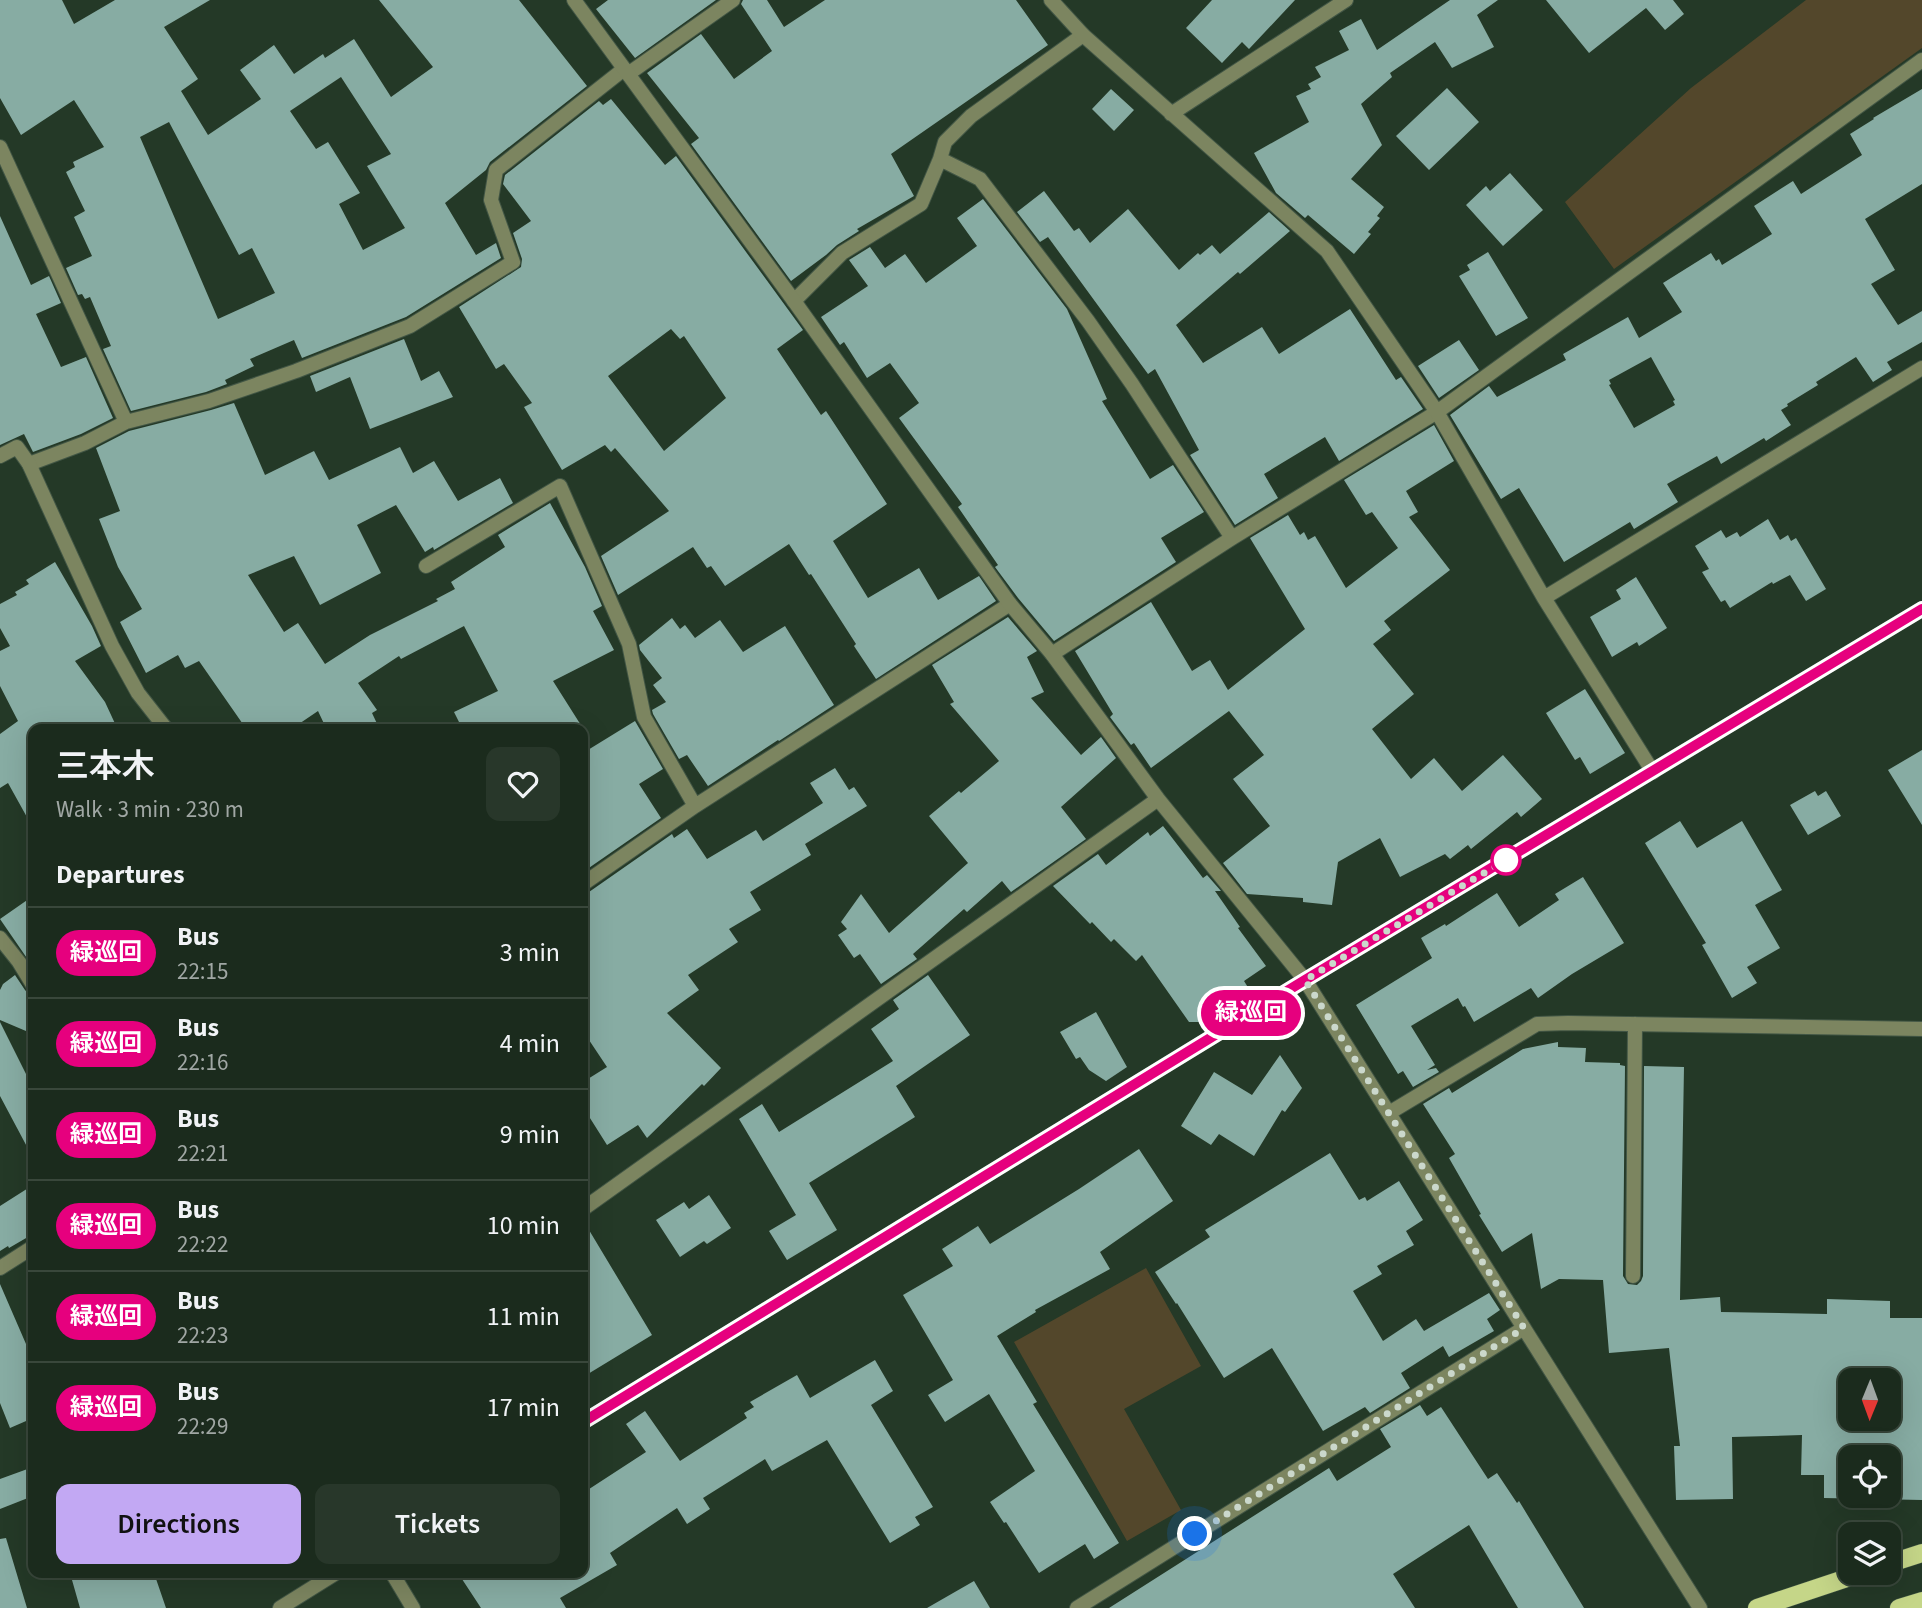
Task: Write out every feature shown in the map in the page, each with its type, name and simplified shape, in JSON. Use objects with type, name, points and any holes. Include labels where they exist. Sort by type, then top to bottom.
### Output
[{"type":"main road","points":[[1901,1560],[1922,1553]]},
{"type":"main road","points":[[1756,1608],[1838,1581]]},
{"type":"main road","points":[[1899,1608],[1922,1601]]},
{"type":"street","points":[[574,0],[794,301],[1010,604],[1052,654],[1158,799],[1305,980],[1700,1608]]},
{"type":"street","points":[[29,464],[85,443],[126,422],[209,401],[296,371],[410,326],[513,262],[491,200],[496,170],[626,72],[733,0]]},
{"type":"street","points":[[1051,0],[1083,35],[1327,251],[1437,412],[1544,598],[1653,772]]},
{"type":"street","points":[[1171,114],[1346,0]]},
{"type":"street","points":[[794,301],[842,253],[921,204],[945,142],[971,116],[1083,35]]},
{"type":"street","points":[[1052,654],[1231,538],[1437,412],[1922,60]]},
{"type":"street","points":[[0,147],[126,422]]},
{"type":"street","points":[[940,159],[980,179],[1088,321],[1231,538]]},
{"type":"street","points":[[1544,598],[1922,368]]},
{"type":"street","points":[[0,456],[17,447],[29,464],[112,646],[138,692],[162,724]]},
{"type":"street","points":[[426,566],[560,486],[629,644],[645,717],[695,806]]},
{"type":"street","points":[[588,881],[695,806],[1010,604]]},
{"type":"street","points":[[588,1419],[1305,980],[1922,609]]},
{"type":"street","points":[[588,1205],[1158,799]]},
{"type":"street","points":[[0,938],[28,977]]},
{"type":"street","points":[[1389,1113],[1537,1024],[1922,1029]]},
{"type":"street","points":[[1633,1276],[1634,1024]]},
{"type":"street","points":[[0,1268],[28,1250]]},
{"type":"street","points":[[1077,1608],[1524,1328]]},
{"type":"street","points":[[281,1608],[328,1578]]},
{"type":"street","points":[[395,1578],[413,1608]]},
{"type":"shaded area","points":[[1806,0],[1922,0],[1922,48],[1614,269],[1565,202],[1691,88]]},
{"type":"shaded area","points":[[1146,1268],[1201,1366],[1124,1409],[1181,1510],[1127,1541],[1014,1342]]},
{"type":"building","points":[[0,0],[62,0],[74,24],[115,0],[210,0],[164,27],[198,79],[181,91],[208,135],[261,99],[240,70],[274,45],[294,74],[323,54],[325,58],[354,39],[391,97],[433,67],[379,0],[519,0],[587,86],[490,162],[486,170],[445,203],[476,255],[496,243],[501,258],[406,317],[302,358],[294,340],[250,359],[254,366],[225,380],[227,384],[131,411],[103,349],[111,346],[90,297],[85,299],[82,294],[78,295],[66,268],[92,256],[74,217],[85,211],[66,172],[75,167],[73,162],[104,147],[74,100],[21,135],[0,98]],"holes":[[[341,77],[391,154],[367,166],[405,228],[363,250],[339,204],[360,193],[328,142],[316,149],[290,111]],[[169,122],[239,255],[252,248],[275,293],[218,319],[140,137]]]},
{"type":"building","points":[[608,0],[716,0],[635,58],[596,9]]},
{"type":"building","points":[[743,0],[767,0],[784,27],[825,0],[1016,0],[1048,45],[891,154],[914,196],[857,229],[859,231],[791,281],[691,144],[699,138],[647,73],[701,34],[734,79],[772,51],[741,4]]},
{"type":"building","points":[[1212,0],[1295,0],[1249,49],[1242,42],[1222,63],[1186,28]]},
{"type":"building","points":[[1450,0],[1498,0],[1477,15],[1494,47],[1452,68],[1435,42],[1390,73],[1392,77],[1361,104],[1382,145],[1351,179],[1384,207],[1377,216],[1380,218],[1368,232],[1371,234],[1354,254],[1308,215],[1305,218],[1276,193],[1254,153],[1309,122],[1296,96],[1311,89],[1308,84],[1321,77],[1315,67],[1349,50],[1339,31],[1361,19],[1377,50]]},
{"type":"building","points":[[1546,0],[1673,0],[1684,14],[1665,30],[1646,8],[1589,53]]},
{"type":"building","points":[[1447,88],[1479,122],[1429,170],[1396,136]]},
{"type":"building","points":[[1111,89],[1134,110],[1114,131],[1092,109]]},
{"type":"building","points":[[1922,89],[1922,184],[1865,219],[1895,270],[1871,284],[1898,325],[1922,311],[1922,342],[1887,362],[1892,370],[1873,382],[1856,357],[1816,382],[1818,385],[1781,410],[1791,425],[1721,464],[1717,456],[1667,484],[1678,502],[1634,529],[1630,522],[1564,562],[1519,488],[1501,499],[1450,415],[1489,386],[1497,397],[1566,360],[1563,354],[1628,317],[1639,338],[1682,312],[1663,283],[1711,253],[1722,265],[1772,234],[1754,206],[1793,181],[1801,194],[1862,155],[1850,134]],"holes":[[[1651,357],[1675,400],[1675,405],[1634,428],[1609,385],[1609,380]]]},
{"type":"building","points":[[611,99],[665,165],[676,156],[803,330],[777,349],[821,415],[826,411],[887,504],[833,541],[868,598],[919,568],[938,600],[979,576],[996,601],[876,679],[811,574],[809,575],[789,544],[725,586],[711,566],[707,568],[693,547],[618,595],[601,556],[669,511],[615,448],[611,452],[605,445],[562,470],[524,407],[532,403],[504,364],[496,369],[459,307],[521,267],[522,259],[513,233],[531,221],[503,184],[505,175],[599,101],[603,105]],"holes":[[[671,329],[680,339],[684,336],[726,398],[664,451],[608,376]]]},
{"type":"building","points":[[1510,173],[1543,210],[1503,246],[1466,205],[1486,186],[1490,191]]},
{"type":"building","points":[[1044,191],[1074,231],[1079,228],[1090,243],[1128,209],[1179,270],[1212,245],[1220,254],[1269,212],[1290,231],[1176,325],[1203,363],[1262,327],[1279,354],[1350,309],[1396,380],[1401,377],[1423,409],[1339,461],[1325,437],[1264,474],[1278,498],[1235,525],[1190,455],[1199,450],[1155,369],[1148,374],[1048,237],[1040,242],[1017,212]]},
{"type":"building","points":[[983,199],[1067,309],[1107,399],[1102,401],[1150,479],[1173,465],[1204,512],[1161,538],[1176,562],[1054,641],[995,567],[998,565],[958,507],[962,504],[899,418],[919,403],[890,363],[867,378],[844,342],[840,345],[821,317],[868,286],[849,260],[870,247],[885,268],[905,254],[926,283],[977,246],[957,218]]},
{"type":"building","points":[[0,216],[31,285],[49,276],[61,303],[36,314],[61,367],[86,357],[113,418],[81,434],[33,452],[24,434],[0,445]]},
{"type":"building","points":[[1488,252],[1528,318],[1496,336],[1459,276],[1470,270],[1467,265]]},
{"type":"building","points":[[404,339],[421,381],[439,371],[453,397],[370,429],[350,377],[316,392],[310,376]]},
{"type":"building","points":[[1459,340],[1479,370],[1439,398],[1418,366]]},
{"type":"building","points":[[234,403],[265,475],[314,451],[329,480],[400,447],[413,473],[434,461],[458,501],[500,478],[513,503],[434,550],[433,547],[425,552],[396,505],[357,525],[381,573],[320,605],[294,556],[248,575],[284,632],[298,623],[325,664],[370,635],[438,601],[436,599],[455,589],[451,582],[505,547],[498,535],[550,503],[585,567],[602,606],[593,611],[614,650],[553,681],[580,724],[460,724],[454,712],[498,691],[464,626],[401,659],[399,656],[358,683],[377,710],[372,713],[377,724],[324,724],[318,711],[299,724],[243,724],[199,661],[185,668],[178,655],[146,673],[120,622],[142,609],[118,567],[99,519],[120,511],[96,448],[129,431]]},
{"type":"building","points":[[1434,425],[1454,461],[1406,491],[1418,512],[1409,517],[1450,570],[1384,621],[1391,630],[1373,644],[1414,694],[1372,729],[1411,779],[1434,758],[1462,791],[1503,755],[1542,799],[1521,817],[1517,812],[1471,849],[1468,845],[1450,859],[1445,854],[1400,877],[1380,838],[1338,862],[1332,905],[1303,902],[1303,898],[1247,894],[1223,863],[1270,826],[1233,779],[1264,755],[1229,711],[1151,768],[1134,743],[1131,745],[1110,717],[1113,714],[1075,651],[1151,602],[1192,671],[1210,660],[1228,690],[1305,629],[1250,538],[1288,515],[1300,535],[1304,532],[1308,540],[1315,536],[1346,588],[1398,548],[1372,512],[1366,515],[1344,480]]},
{"type":"building","points":[[1768,519],[1780,540],[1788,535],[1791,541],[1796,538],[1826,589],[1806,601],[1790,575],[1773,584],[1772,582],[1730,608],[1725,600],[1721,602],[1702,572],[1709,569],[1695,546],[1721,530],[1726,538],[1737,532],[1740,537]]},
{"type":"building","points":[[55,562],[101,646],[75,661],[105,702],[115,724],[28,724],[28,819],[8,783],[0,788],[0,734],[18,721],[0,686],[0,651],[10,646],[0,628],[0,604],[17,595],[15,592],[29,584],[26,580]]},
{"type":"building","points":[[1636,577],[1667,628],[1639,646],[1637,642],[1612,657],[1590,617],[1621,599],[1616,590]]},
{"type":"building","points":[[1008,617],[1037,651],[1027,657],[1044,692],[1031,698],[1081,755],[1101,737],[1116,758],[1061,807],[1086,839],[1011,892],[1002,881],[967,912],[964,909],[913,954],[917,959],[881,984],[860,954],[854,958],[838,935],[847,929],[841,922],[861,894],[889,933],[968,863],[929,816],[999,761],[950,704],[954,702],[932,665]]},
{"type":"building","points":[[672,618],[680,629],[685,625],[695,638],[720,620],[743,652],[785,626],[834,705],[708,786],[687,755],[679,759],[652,710],[666,702],[653,685],[662,678],[639,645]]},
{"type":"building","points":[[1585,689],[1625,753],[1590,774],[1580,757],[1575,760],[1546,713]]},
{"type":"building","points":[[635,721],[663,769],[639,784],[661,818],[588,869],[588,750]]},
{"type":"building","points":[[1922,750],[1922,825],[1888,770]]},
{"type":"building","points":[[835,768],[849,790],[854,787],[867,806],[805,844],[811,855],[750,892],[761,910],[729,929],[738,942],[688,975],[699,990],[667,1013],[721,1068],[647,1138],[638,1125],[607,1145],[588,1115],[588,1079],[607,1067],[588,1038],[588,892],[672,834],[674,838],[687,829],[707,859],[756,830],[763,841],[823,803],[810,783]]},
{"type":"building","points":[[1815,791],[1818,796],[1826,791],[1841,816],[1808,835],[1790,805]]},
{"type":"building","points":[[1680,821],[1697,848],[1742,821],[1782,890],[1755,905],[1780,948],[1747,967],[1757,983],[1732,998],[1702,945],[1706,943],[1645,843]]},
{"type":"building","points":[[1163,826],[1203,878],[1207,875],[1221,891],[1215,891],[1266,966],[1244,981],[1249,989],[1199,1022],[1189,1022],[1142,955],[1136,961],[1114,939],[1111,942],[1053,886],[1098,854],[1106,865],[1148,832],[1150,836]]},
{"type":"building","points":[[1583,877],[1624,943],[1538,998],[1531,988],[1474,1022],[1458,998],[1411,1026],[1435,1065],[1427,1070],[1436,1068],[1439,1072],[1413,1087],[1403,1071],[1398,1074],[1356,1005],[1432,958],[1421,938],[1445,924],[1446,926],[1497,893],[1519,927],[1559,900],[1555,894]]},
{"type":"building","points":[[28,899],[28,960],[0,919]]},
{"type":"building","points":[[15,975],[28,993],[28,1032],[0,1020],[0,990],[3,984]]},
{"type":"building","points":[[928,975],[970,1035],[896,1086],[915,1117],[809,1183],[837,1230],[787,1260],[769,1231],[796,1215],[739,1119],[762,1104],[779,1132],[893,1061],[871,1029],[899,1009],[893,1000]]},
{"type":"building","points":[[1096,1012],[1127,1067],[1106,1081],[1089,1070],[1080,1057],[1076,1059],[1060,1032]]},
{"type":"building","points":[[0,1022],[28,1078],[28,1149],[0,1096]]},
{"type":"building","points":[[1558,1042],[1558,1047],[1586,1048],[1585,1062],[1620,1063],[1625,1066],[1623,1276],[1628,1284],[1637,1285],[1643,1276],[1644,1066],[1684,1067],[1680,1300],[1720,1297],[1721,1312],[1827,1314],[1827,1299],[1890,1301],[1890,1318],[1922,1318],[1922,1500],[1901,1500],[1901,1445],[1838,1445],[1838,1498],[1824,1498],[1824,1475],[1801,1475],[1802,1435],[1732,1437],[1733,1499],[1676,1500],[1674,1446],[1680,1446],[1669,1348],[1609,1353],[1603,1280],[1559,1279],[1541,1289],[1532,1233],[1502,1252],[1449,1158],[1455,1154],[1423,1104],[1449,1088],[1452,1093],[1523,1049]]},
{"type":"building","points":[[1280,1055],[1302,1088],[1285,1112],[1282,1110],[1254,1156],[1219,1134],[1211,1145],[1181,1126],[1214,1072],[1252,1095]]},
{"type":"building","points":[[1139,1149],[1173,1201],[1100,1252],[1110,1269],[1035,1310],[1036,1312],[997,1336],[1037,1402],[1033,1404],[1119,1543],[1094,1559],[1085,1544],[1039,1573],[990,1502],[1035,1471],[989,1394],[945,1422],[928,1395],[953,1380],[903,1295],[953,1266],[942,1249],[978,1226],[990,1244]]},
{"type":"building","points":[[1330,1153],[1359,1200],[1365,1197],[1367,1201],[1399,1181],[1423,1220],[1406,1231],[1414,1245],[1377,1266],[1382,1274],[1353,1291],[1383,1341],[1416,1319],[1424,1331],[1489,1293],[1500,1310],[1487,1319],[1494,1331],[1449,1357],[1443,1346],[1401,1373],[1410,1388],[1370,1413],[1365,1407],[1323,1431],[1272,1348],[1224,1378],[1155,1272],[1210,1237],[1205,1230]]},
{"type":"building","points":[[28,1188],[28,1237],[0,1251],[0,1206]]},
{"type":"building","points":[[709,1195],[731,1228],[680,1257],[656,1220],[684,1202],[689,1209]]},
{"type":"building","points":[[588,1228],[652,1335],[588,1374]]},
{"type":"building","points":[[0,1284],[26,1344],[28,1343],[28,1420],[10,1428],[0,1403]]},
{"type":"building","points":[[875,1360],[893,1391],[871,1405],[933,1507],[915,1517],[920,1525],[890,1543],[827,1440],[772,1471],[765,1459],[703,1498],[710,1509],[687,1524],[677,1508],[610,1553],[617,1565],[560,1598],[566,1608],[481,1608],[461,1578],[588,1578],[588,1490],[646,1452],[626,1424],[645,1411],[680,1461],[747,1418],[744,1413],[754,1407],[750,1402],[797,1375],[810,1398]]},
{"type":"building","points":[[1420,1405],[1427,1416],[1441,1407],[1488,1479],[1497,1473],[1517,1503],[1519,1501],[1584,1608],[1518,1608],[1469,1525],[1393,1574],[1415,1608],[1109,1608],[1329,1468],[1337,1481],[1391,1447],[1380,1429]]},
{"type":"building","points":[[28,1469],[28,1498],[0,1509],[0,1479]]},
{"type":"building","points":[[6,1538],[27,1608],[0,1608],[0,1539]]},
{"type":"building","points":[[71,1578],[156,1578],[166,1608],[80,1608]]},
{"type":"building","points":[[974,1581],[990,1608],[927,1608]]},
{"type":"bus line","name":"緑巡回","points":[[588,1419],[1305,980],[1922,609]]},
{"type":"route","points":[[1195,1534],[1524,1328],[1305,980],[1514,855],[1506,860]]}]
